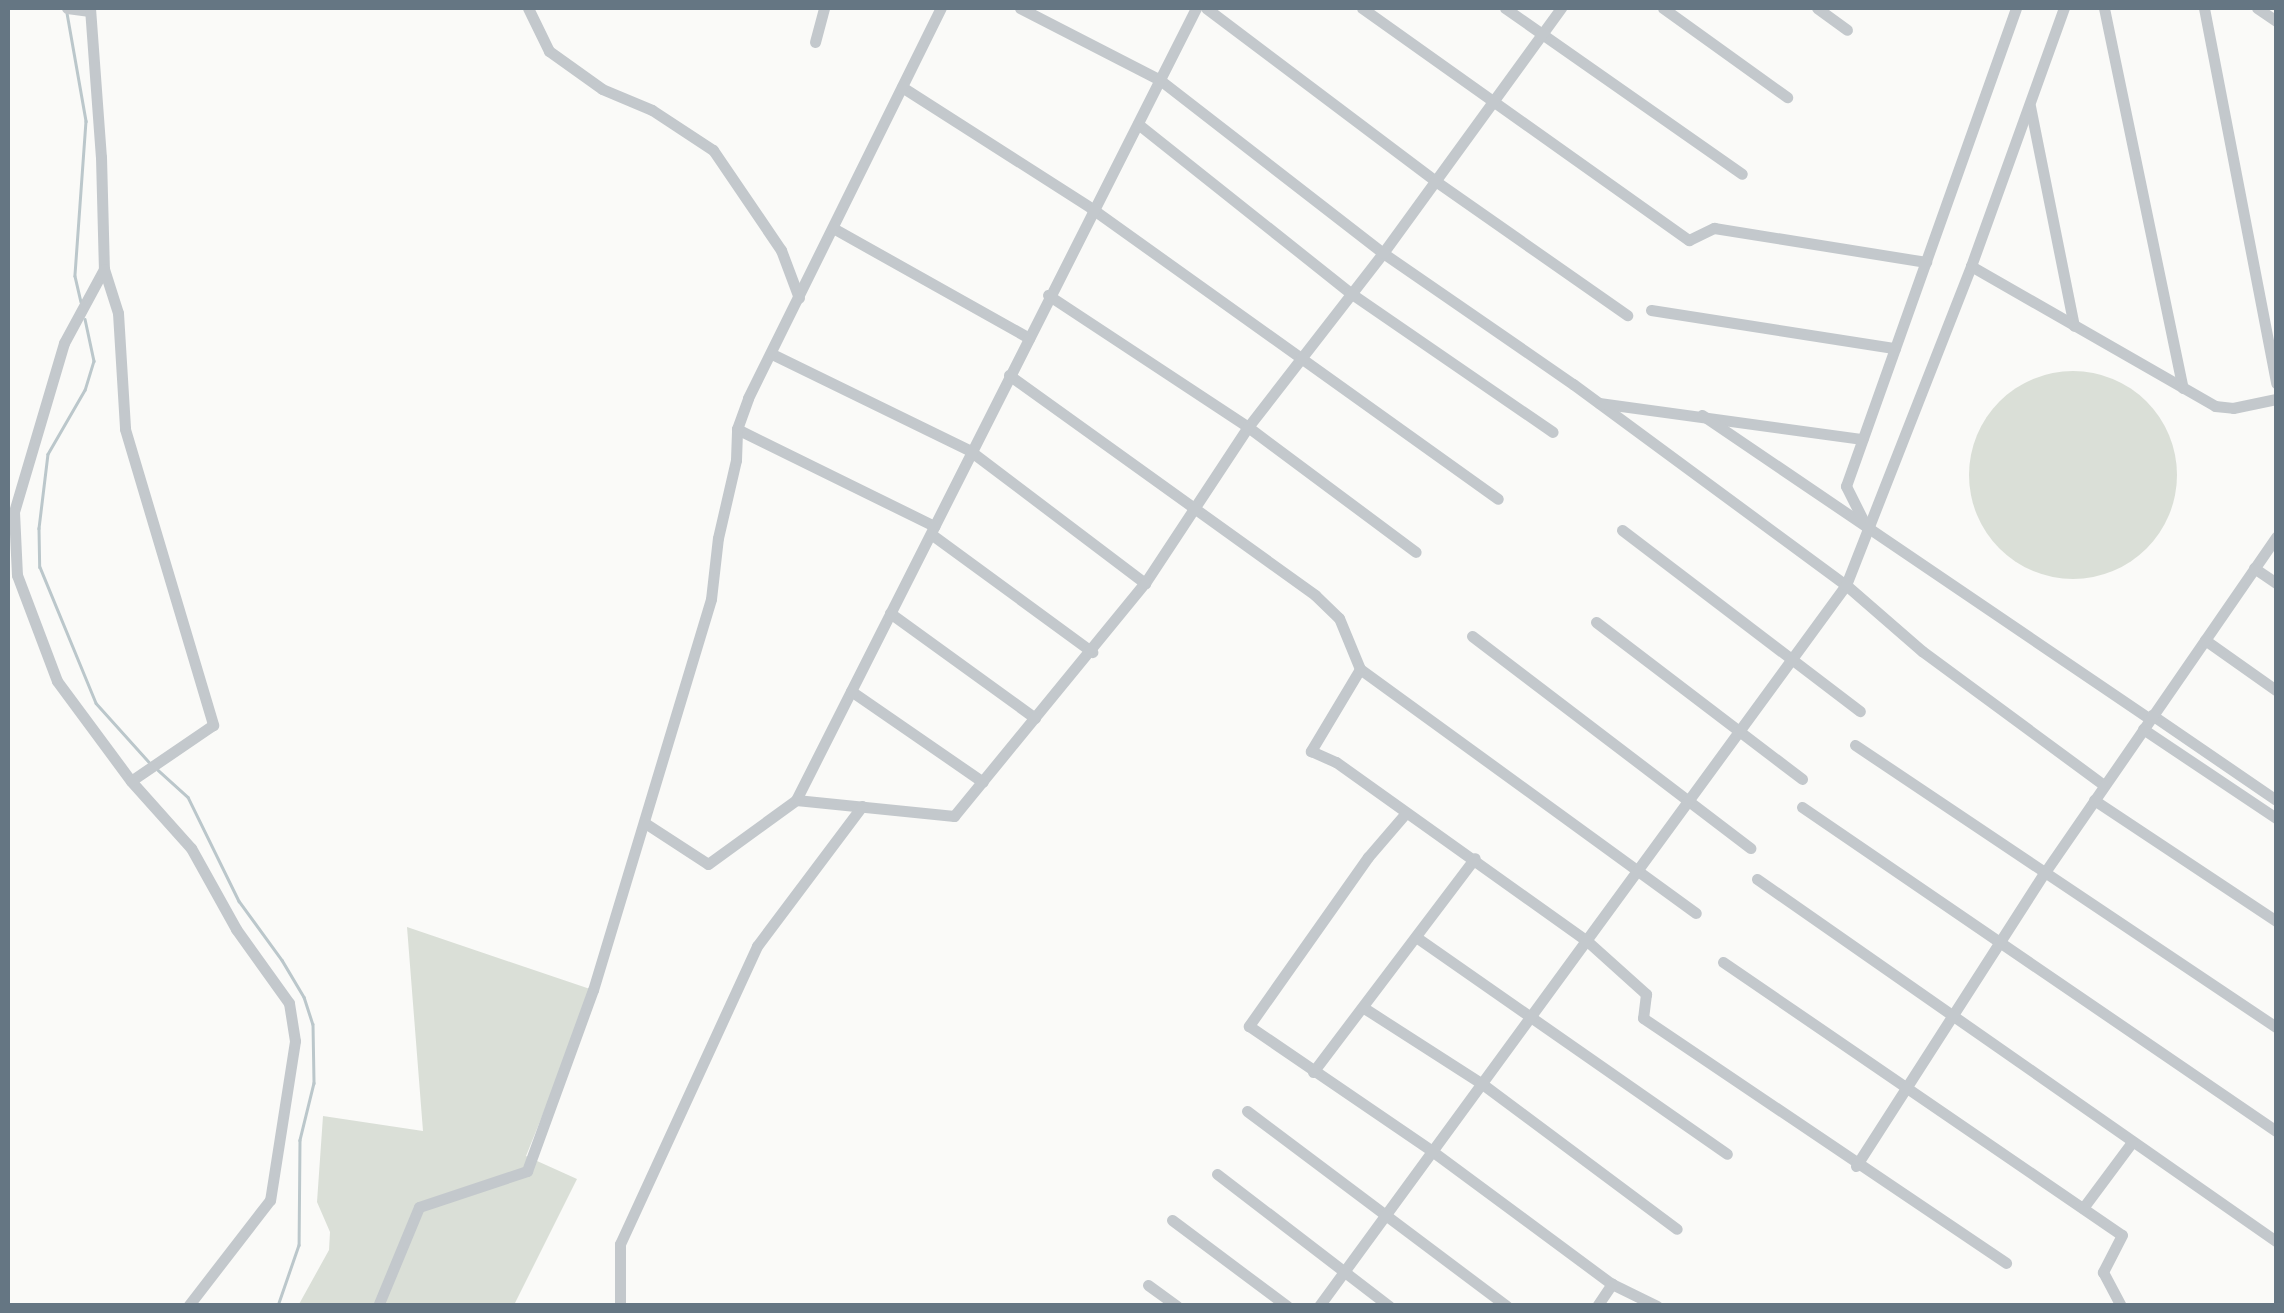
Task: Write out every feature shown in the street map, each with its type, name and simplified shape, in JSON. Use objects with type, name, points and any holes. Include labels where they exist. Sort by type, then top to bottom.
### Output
[{"type":"street","points":[[67,8],[89,9],[102,157],[104,270],[118,313],[124,429],[213,725],[131,782]]},
{"type":"street","points":[[528,8],[549,51],[602,89],[652,110],[713,150],[782,250],[799,298]]},
{"type":"street","points":[[814,42],[824,8]]},
{"type":"street","points":[[378,1306],[419,1208],[527,1171],[593,990],[645,823],[676,704],[711,599],[718,538],[736,460],[738,430],[748,398],[941,8]]},
{"type":"street","points":[[1020,8],[1160,80],[1383,253],[1846,585],[1922,651],[2104,785]]},
{"type":"street","points":[[645,823],[708,864],[796,800],[969,450],[1030,338],[1091,208],[1196,8]]},
{"type":"street","points":[[1206,8],[1434,180],[1627,314]]},
{"type":"street","points":[[1362,8],[1493,105],[1689,240],[1714,228],[1926,262]]},
{"type":"street","points":[[1504,8],[1742,174]]},
{"type":"street","points":[[796,800],[954,816],[1146,582],[1248,427],[1383,253],[1561,8]]},
{"type":"street","points":[[1663,8],[1787,97]]},
{"type":"street","points":[[1817,8],[1847,30]]},
{"type":"street","points":[[1867,528],[1846,486],[2016,8]]},
{"type":"street","points":[[1319,1306],[1528,1016],[1689,803],[1790,656],[1846,585],[1970,266],[2064,8]]},
{"type":"street","points":[[2104,8],[2183,388]]},
{"type":"street","points":[[2204,8],[2276,383]]},
{"type":"street","points":[[2256,8],[2276,21]]},
{"type":"street","points":[[902,87],[1091,208],[1498,499]]},
{"type":"street","points":[[2030,102],[2074,326]]},
{"type":"street","points":[[1138,124],[1349,292],[1553,432]]},
{"type":"street","points":[[833,228],[1030,338]]},
{"type":"street","points":[[1970,266],[2224,408],[2276,398]]},
{"type":"street","points":[[104,270],[64,343],[14,512],[17,575],[56,681],[131,782],[191,848],[236,929],[289,1003],[294,1041],[270,1200],[188,1306]]},
{"type":"street","points":[[1048,295],[1248,427],[1416,552]]},
{"type":"street","points":[[1651,310],[1896,348]]},
{"type":"street","points":[[772,354],[969,450],[1146,582]]},
{"type":"street","points":[[1010,375],[1315,595],[1339,618],[1360,669],[1696,913]]},
{"type":"street","points":[[1594,402],[1863,439]]},
{"type":"street","points":[[1702,415],[2149,721],[2276,800]]},
{"type":"street","points":[[738,430],[932,530],[1092,652]]},
{"type":"street","points":[[1622,530],[1860,712]]},
{"type":"street","points":[[1856,1166],[2043,875],[2276,537]]},
{"type":"street","points":[[2254,568],[2276,583]]},
{"type":"street","points":[[890,613],[1035,718]]},
{"type":"street","points":[[1596,622],[1802,779]]},
{"type":"street","points":[[1472,636],[1750,848]]},
{"type":"street","points":[[2205,640],[2276,690]]},
{"type":"street","points":[[1360,669],[1311,751],[1336,762],[1586,940],[1646,994],[1642,1018],[1856,1166],[2006,1263]]},
{"type":"street","points":[[851,691],[983,782]]},
{"type":"street","points":[[2149,721],[2276,818]]},
{"type":"street","points":[[1854,745],[2043,875],[2276,1027]]},
{"type":"street","points":[[2094,800],[2276,920]]},
{"type":"street","points":[[620,1306],[620,1244],[757,946],[862,806]]},
{"type":"street","points":[[1802,807],[2276,1132]]},
{"type":"street","points":[[1405,814],[1368,856],[1249,1026],[1432,1151],[1612,1284],[1657,1306]]},
{"type":"street","points":[[1312,1072],[1475,858]]},
{"type":"street","points":[[1757,879],[2276,1241]]},
{"type":"street","points":[[1416,937],[1728,1154]]},
{"type":"street","points":[[1723,962],[2122,1235],[2104,1272],[2122,1306]]},
{"type":"street","points":[[1364,1008],[1482,1083],[1676,1228]]},
{"type":"street","points":[[1247,1111],[1507,1306]]},
{"type":"street","points":[[2083,1208],[2132,1142]]},
{"type":"street","points":[[1217,1174],[1389,1306]]},
{"type":"street","points":[[1172,1220],[1287,1306]]},
{"type":"street","points":[[1597,1306],[1612,1284]]},
{"type":"street","points":[[1148,1286],[1177,1306]]},
{"type":"shaded area","points":[[2073,371],[2113,379],[2147,401],[2169,435],[2177,475],[2169,515],[2147,549],[2113,571],[2073,579],[2033,571],[1999,549],[1977,515],[1969,475],[1977,435],[1999,401],[2033,379]]},
{"type":"shaded area","points":[[407,927],[593,990],[526,1156],[577,1179],[514,1305],[298,1306],[329,1250],[330,1232],[317,1202],[323,1116],[423,1131]]},
{"type":"waterway","points":[[67,13],[86,121],[75,276],[81,301]]},
{"type":"waterway","points":[[85,319],[94,361],[85,390],[48,454],[39,528],[40,567],[96,703],[149,762]]},
{"type":"waterway","points":[[158,770],[188,797],[239,901],[282,960],[304,997],[313,1024],[314,1083],[300,1140],[299,1245],[278,1306]]}]
